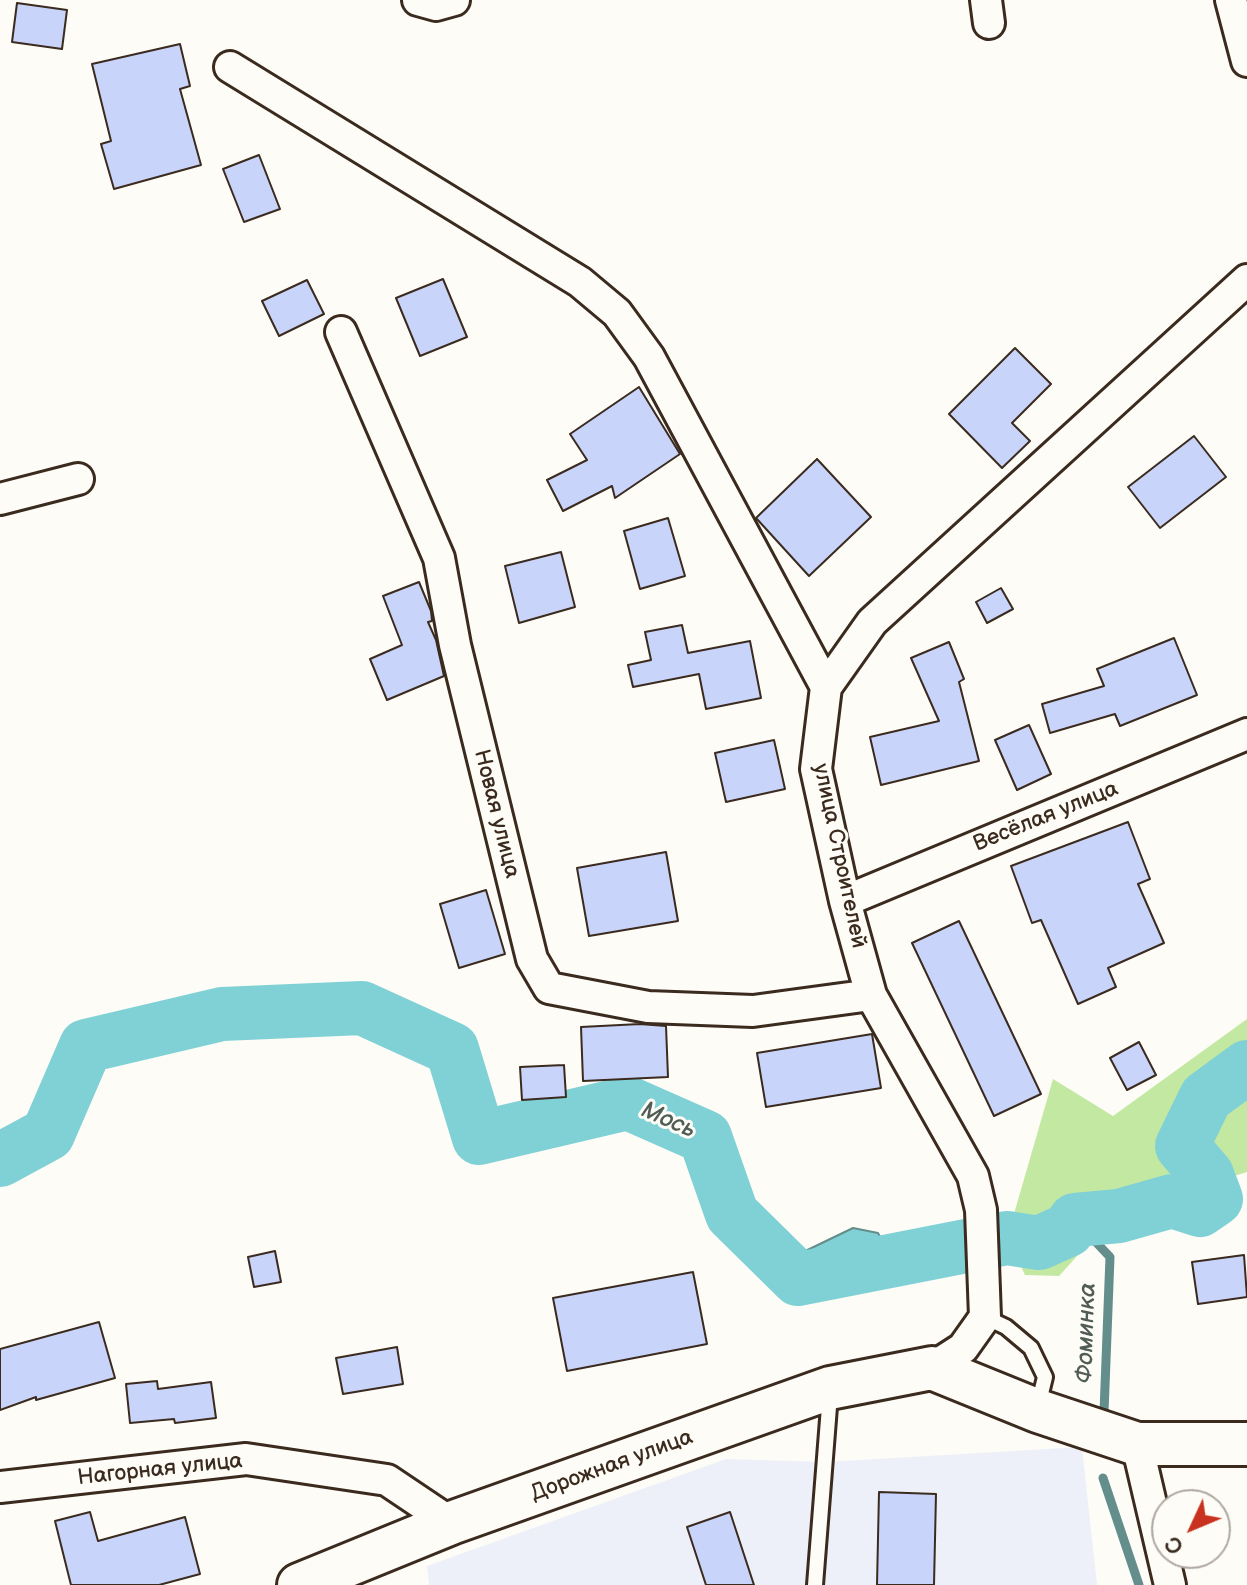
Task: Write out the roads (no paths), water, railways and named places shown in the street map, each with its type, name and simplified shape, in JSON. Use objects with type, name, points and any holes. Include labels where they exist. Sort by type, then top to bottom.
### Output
[{"type":"street","points":[[418,0],[436,5],[454,0]]},
{"type":"street","points":[[1231,0],[1247,61]]},
{"type":"street","points":[[230,67],[580,282],[617,313],[649,357],[826,687]]},
{"type":"street","name":"улица Строителей","points":[[985,1317],[981,1210],[973,1176],[871,995],[845,901],[816,769],[826,687],[872,622],[1247,280]]},
{"type":"street","name":"Новая улица","points":[[341,332],[439,558],[455,645],[532,959],[549,988],[648,1007],[753,1011],[871,995]]},
{"type":"street","points":[[0,499],[78,479]]},
{"type":"street","name":"Весёлая улица","points":[[845,901],[1247,734]]},
{"type":"street","points":[[932,1368],[963,1348],[985,1317]]},
{"type":"street","points":[[932,1368],[1038,1411],[1137,1444],[1247,1444]]},
{"type":"street","name":"Дорожная улица","points":[[299,1585],[451,1523],[830,1388],[932,1368]]},
{"type":"street","points":[[1137,1444],[1170,1585]]},
{"type":"street","name":"Нагорная улица","points":[[0,1487],[246,1459],[387,1480],[451,1523]]},
{"type":"lane","points":[[985,1317],[1006,1327],[1031,1348],[1045,1377],[1038,1411]]},
{"type":"lane","points":[[815,1585],[830,1388]]},
{"type":"water","points":[[853,1228],[878,1233],[884,1244],[875,1251],[872,1277],[835,1292],[805,1287],[812,1274],[798,1263],[797,1255]]},
{"type":"waterway","name":"Мось","points":[[0,1160],[48,1134],[86,1046],[222,1014],[362,1008],[452,1049],[479,1138],[628,1103],[705,1137],[732,1214],[798,1279],[1007,1238],[1039,1243],[1068,1230],[1075,1220],[1119,1216],[1172,1201],[1200,1210],[1216,1199],[1207,1175],[1182,1146],[1206,1097],[1247,1067]]},
{"type":"waterway","name":"Фоминка","points":[[1075,1220],[1110,1257],[1104,1412]]},
{"type":"waterway","name":"Фоминка","points":[[1103,1478],[1139,1585]]}]
